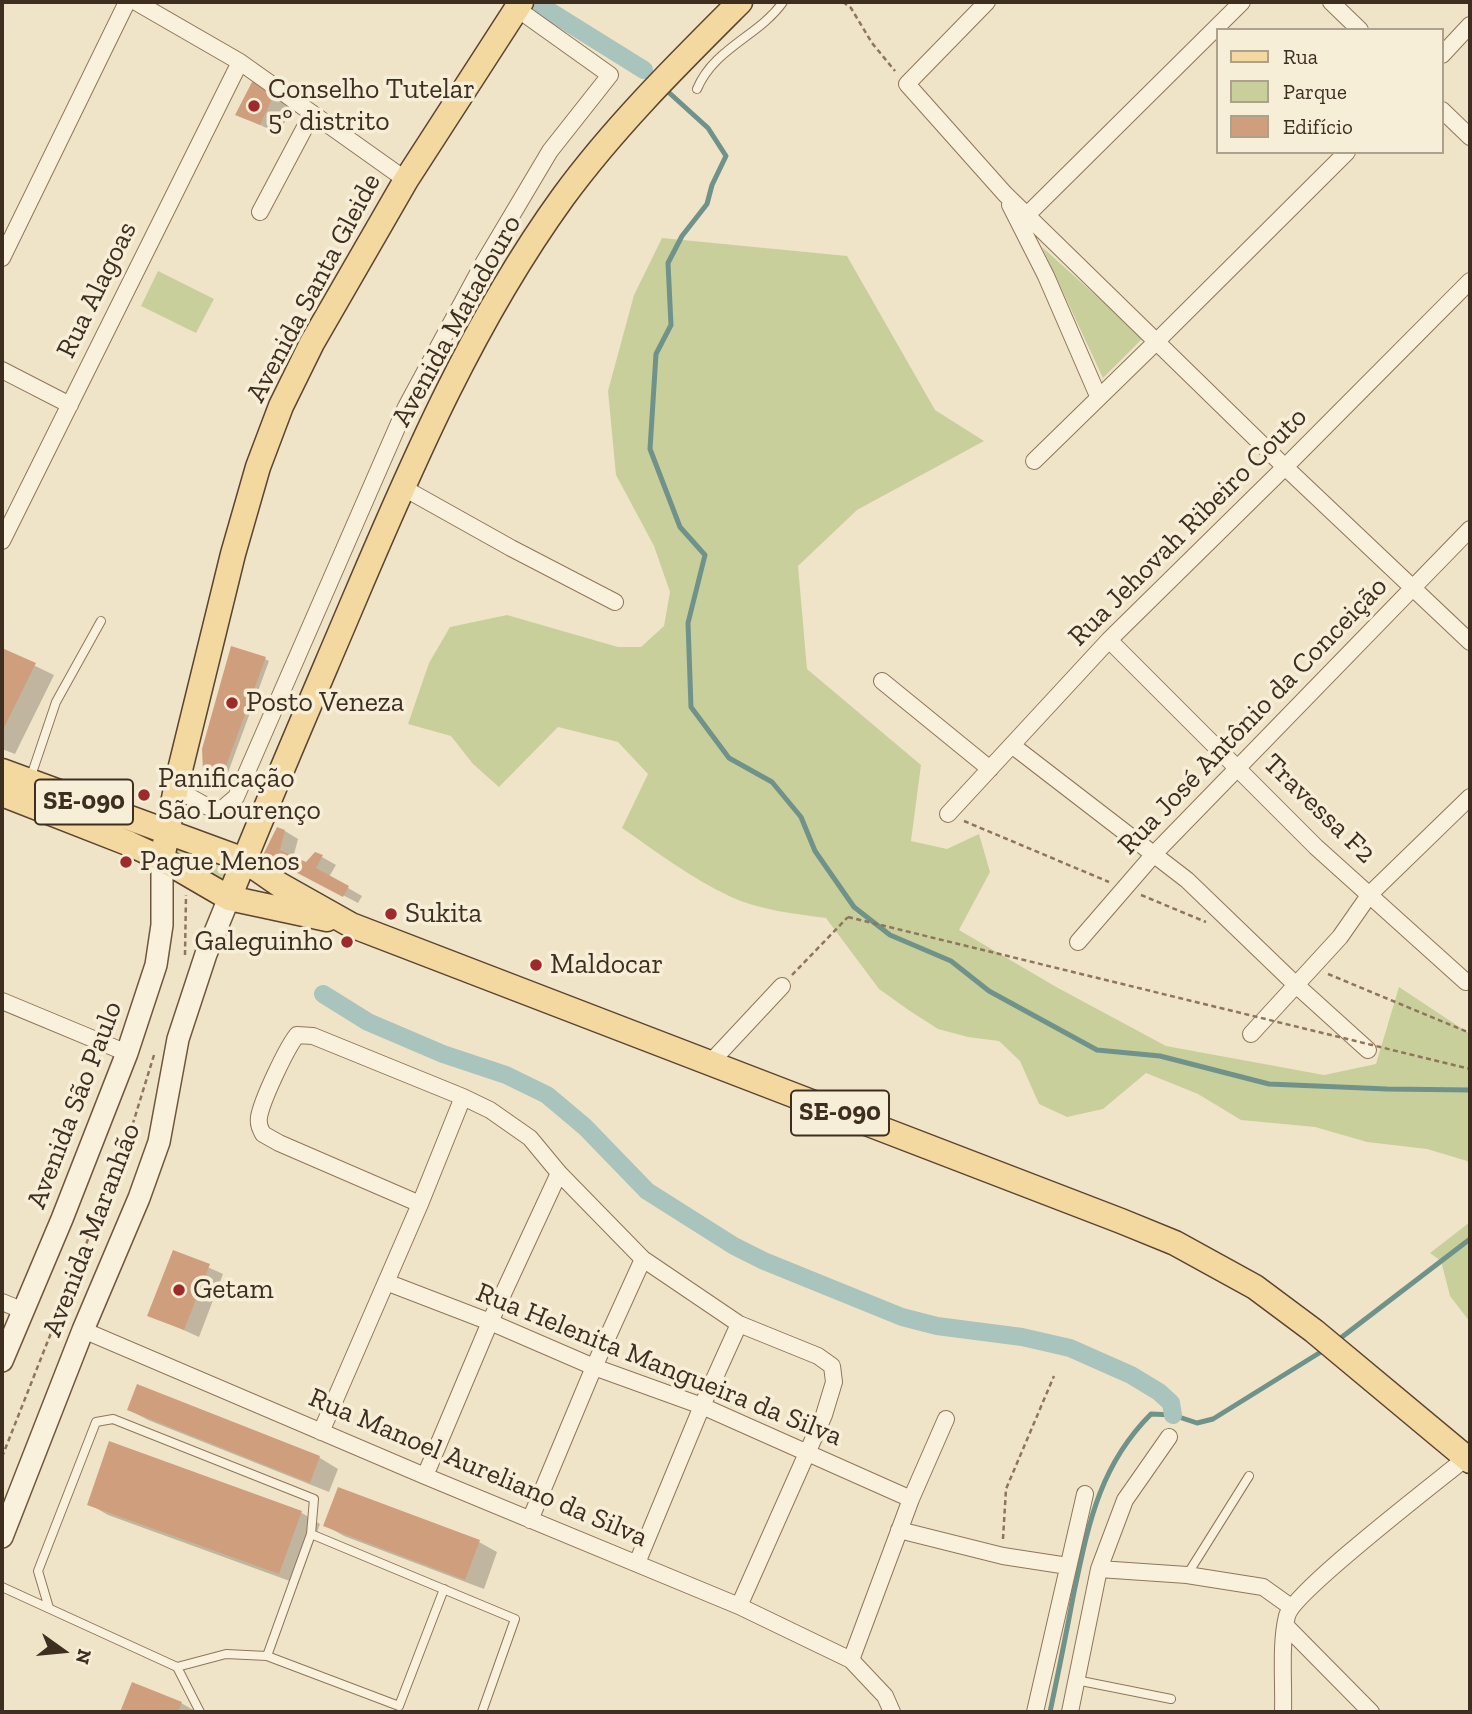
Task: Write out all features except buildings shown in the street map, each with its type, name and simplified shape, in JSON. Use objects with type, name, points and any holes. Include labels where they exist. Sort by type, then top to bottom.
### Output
[{"type":"main road","name":"Avenida Matadouro","points":[[229,898],[402,487],[469,350],[511,275],[562,198],[638,105],[740,2]]},
{"type":"main road","name":"Avenida Santa Gleide","points":[[162,859],[176,789],[233,554],[258,467],[281,406],[312,343],[406,180],[518,5]]},
{"type":"main road","name":"SE-090","points":[[2,771],[244,860],[280,885],[351,925],[1175,1243],[1255,1287],[1314,1331],[1468,1460]]},
{"type":"main road","name":"SE-090","points":[[2,794],[93,828],[162,859],[229,898],[351,925]]},
{"type":"main road","name":"Avenida São Paulo","points":[[2,1362],[127,1053],[156,965],[160,943],[162,859]]},
{"type":"main road","name":"Avenida Maranhão","points":[[2,1537],[9,1503],[116,1257],[159,1142],[178,1040],[206,954],[229,898]]},
{"type":"street","points":[[2,258],[127,2]]},
{"type":"street","points":[[136,2],[240,62],[406,180]]},
{"type":"street","points":[[987,2],[907,84],[1005,194],[1285,467],[1470,642]]},
{"type":"street","points":[[1027,215],[1242,2]]},
{"type":"street","points":[[1331,2],[1358,28]]},
{"type":"street","points":[[176,789],[208,807],[222,809],[236,797],[406,407],[484,262],[550,151],[610,75],[518,5]]},
{"type":"street","points":[[1444,53],[1470,25]]},
{"type":"street","name":"Rua Alagoas","points":[[2,541],[8,512],[70,405],[240,62]]},
{"type":"street","points":[[1444,112],[1470,137]]},
{"type":"street","points":[[260,212],[312,114]]},
{"type":"street","points":[[1034,461],[1345,154]]},
{"type":"street","points":[[1005,194],[1046,276],[1098,396]]},
{"type":"street","name":"Rua Jehovah Ribeiro Couto","points":[[948,814],[1109,640],[1470,281]]},
{"type":"street","points":[[2,370],[70,405]]},
{"type":"street","points":[[402,487],[615,602]]},
{"type":"street","name":"Rua José Antônio da Conceição","points":[[1078,942],[1155,853],[1470,529]]},
{"type":"street","name":"Travessa F2","points":[[1109,640],[1276,809],[1466,982]]},
{"type":"street","points":[[883,681],[990,769]]},
{"type":"street","points":[[1013,746],[1188,880],[1295,984],[1368,1050]]},
{"type":"street","points":[[1251,1034],[1340,937],[1370,894],[1470,797]]},
{"type":"street","points":[[709,1063],[782,986]]},
{"type":"street","points":[[2,1001],[127,1053]]},
{"type":"street","points":[[420,1204],[265,1136],[260,1128],[261,1111],[297,1035],[305,1034],[490,1110],[530,1138],[559,1173],[643,1259],[739,1324],[818,1356],[832,1366],[834,1375],[831,1396],[739,1606]]},
{"type":"street","points":[[321,1432],[420,1204],[463,1097]]},
{"type":"street","points":[[425,1476],[490,1322],[559,1173]]},
{"type":"street","points":[[530,1520],[643,1259]]},
{"type":"street","name":"Rua Helenita Mangueira da Silva","points":[[386,1282],[490,1322],[594,1367],[702,1406],[911,1499]]},
{"type":"street","points":[[2,1302],[24,1311]]},
{"type":"street","points":[[637,1563],[739,1324]]},
{"type":"street","name":"Rua Manoel Aureliano da Silva","points":[[83,1329],[425,1476],[739,1606],[850,1660],[885,1696],[892,1712]]},
{"type":"street","points":[[850,1660],[911,1499],[946,1419]]},
{"type":"street","points":[[1070,1712],[1099,1569],[1125,1500],[1169,1437]]},
{"type":"street","points":[[1283,1712],[1286,1626],[1287,1615],[1292,1607],[1317,1580],[1468,1460]]},
{"type":"street","points":[[1035,1712],[1085,1494]]},
{"type":"street","points":[[899,1530],[1003,1556],[1068,1566]]},
{"type":"street","points":[[1099,1569],[1187,1575],[1263,1587],[1292,1607]]},
{"type":"street","points":[[1286,1626],[1371,1712]]},
{"type":"lane","points":[[697,89],[702,76],[730,46],[773,16],[783,2]]},
{"type":"lane","points":[[29,781],[56,702],[101,621]]},
{"type":"lane","points":[[49,1608],[38,1571],[96,1422],[113,1419],[314,1499],[311,1534],[267,1656]]},
{"type":"lane","points":[[1187,1575],[1249,1476]]},
{"type":"lane","points":[[311,1534],[515,1619],[482,1712]]},
{"type":"lane","points":[[2,1587],[177,1667],[200,1712]]},
{"type":"lane","points":[[177,1667],[226,1654],[267,1656],[399,1706],[444,1589]]},
{"type":"lane","points":[[1076,1680],[1171,1699]]},
{"type":"path","points":[[843,2],[851,8],[879,52],[907,84]]},
{"type":"path","points":[[184,958],[187,873]]},
{"type":"path","points":[[782,986],[848,917],[1470,1069]]},
{"type":"path","name":"Avenida Maranhão","points":[[2,1457],[130,1133],[157,1046]]},
{"type":"path","points":[[1003,1556],[1006,1489],[1054,1376]]},
{"type":"green space","points":[[662,238],[847,256],[935,410],[984,441],[857,510],[798,566],[807,669],[921,765],[911,841],[947,849],[979,834],[990,872],[959,930],[1058,988],[1166,1046],[1324,1075],[1376,1064],[1399,987],[1470,1034],[1470,1166],[1467,1161],[1427,1149],[1367,1142],[1315,1127],[1241,1120],[1198,1094],[1146,1073],[1103,1109],[1067,1117],[1039,1104],[1020,1061],[999,1041],[938,1029],[879,989],[826,918],[766,908],[731,897],[689,874],[622,828],[648,774],[618,742],[558,727],[499,787],[473,764],[451,736],[408,724],[429,663],[450,627],[507,615],[618,647],[641,647],[664,626],[670,592],[654,546],[616,475],[608,391],[634,295]]},
{"type":"green space","points":[[1042,247],[1143,338],[1103,378]]},
{"type":"green space","points":[[158,271],[214,299],[196,333],[141,306]]},
{"type":"green space","points":[[175,845],[234,871],[227,887],[172,857]]},
{"type":"green space","points":[[1470,1222],[1470,1322],[1450,1296],[1441,1261],[1430,1253]]},
{"type":"waterway","points":[[535,2],[644,70]]},
{"type":"waterway","points":[[644,70],[655,80]]},
{"type":"waterway","points":[[665,89],[708,128],[726,156],[712,185],[707,204],[682,236],[668,263],[671,325],[656,354],[650,449],[680,527],[705,555],[688,623],[691,707],[729,758],[772,782],[801,817],[815,851],[854,907],[890,935],[951,961],[989,991],[1097,1050],[1160,1056],[1269,1084],[1470,1090]]},
{"type":"waterway","points":[[323,994],[368,1022],[443,1054],[506,1075],[547,1095],[585,1127],[647,1191],[734,1246],[764,1261],[902,1317],[937,1326],[1022,1337],[1070,1348],[1131,1375],[1159,1392],[1171,1403],[1173,1415]]},
{"type":"waterway","points":[[1338,1340],[1470,1239]]},
{"type":"waterway","points":[[1050,1712],[1090,1522],[1107,1477],[1133,1434],[1151,1414],[1173,1415],[1197,1423],[1213,1419],[1324,1350]]},
{"type":"place","name":"Conselho Tutelar 5º distrito","points":[[254,106]]},
{"type":"place","name":"Posto Veneza","points":[[232,703]]},
{"type":"place","name":"Panificação São Lourenço","points":[[144,795]]},
{"type":"place","name":"Pague Menos","points":[[126,862]]},
{"type":"place","name":"Sukita","points":[[391,914]]},
{"type":"place","name":"Galeguinho","points":[[347,942]]},
{"type":"place","name":"Maldocar","points":[[536,965]]},
{"type":"place","name":"Getam","points":[[179,1290]]}]
